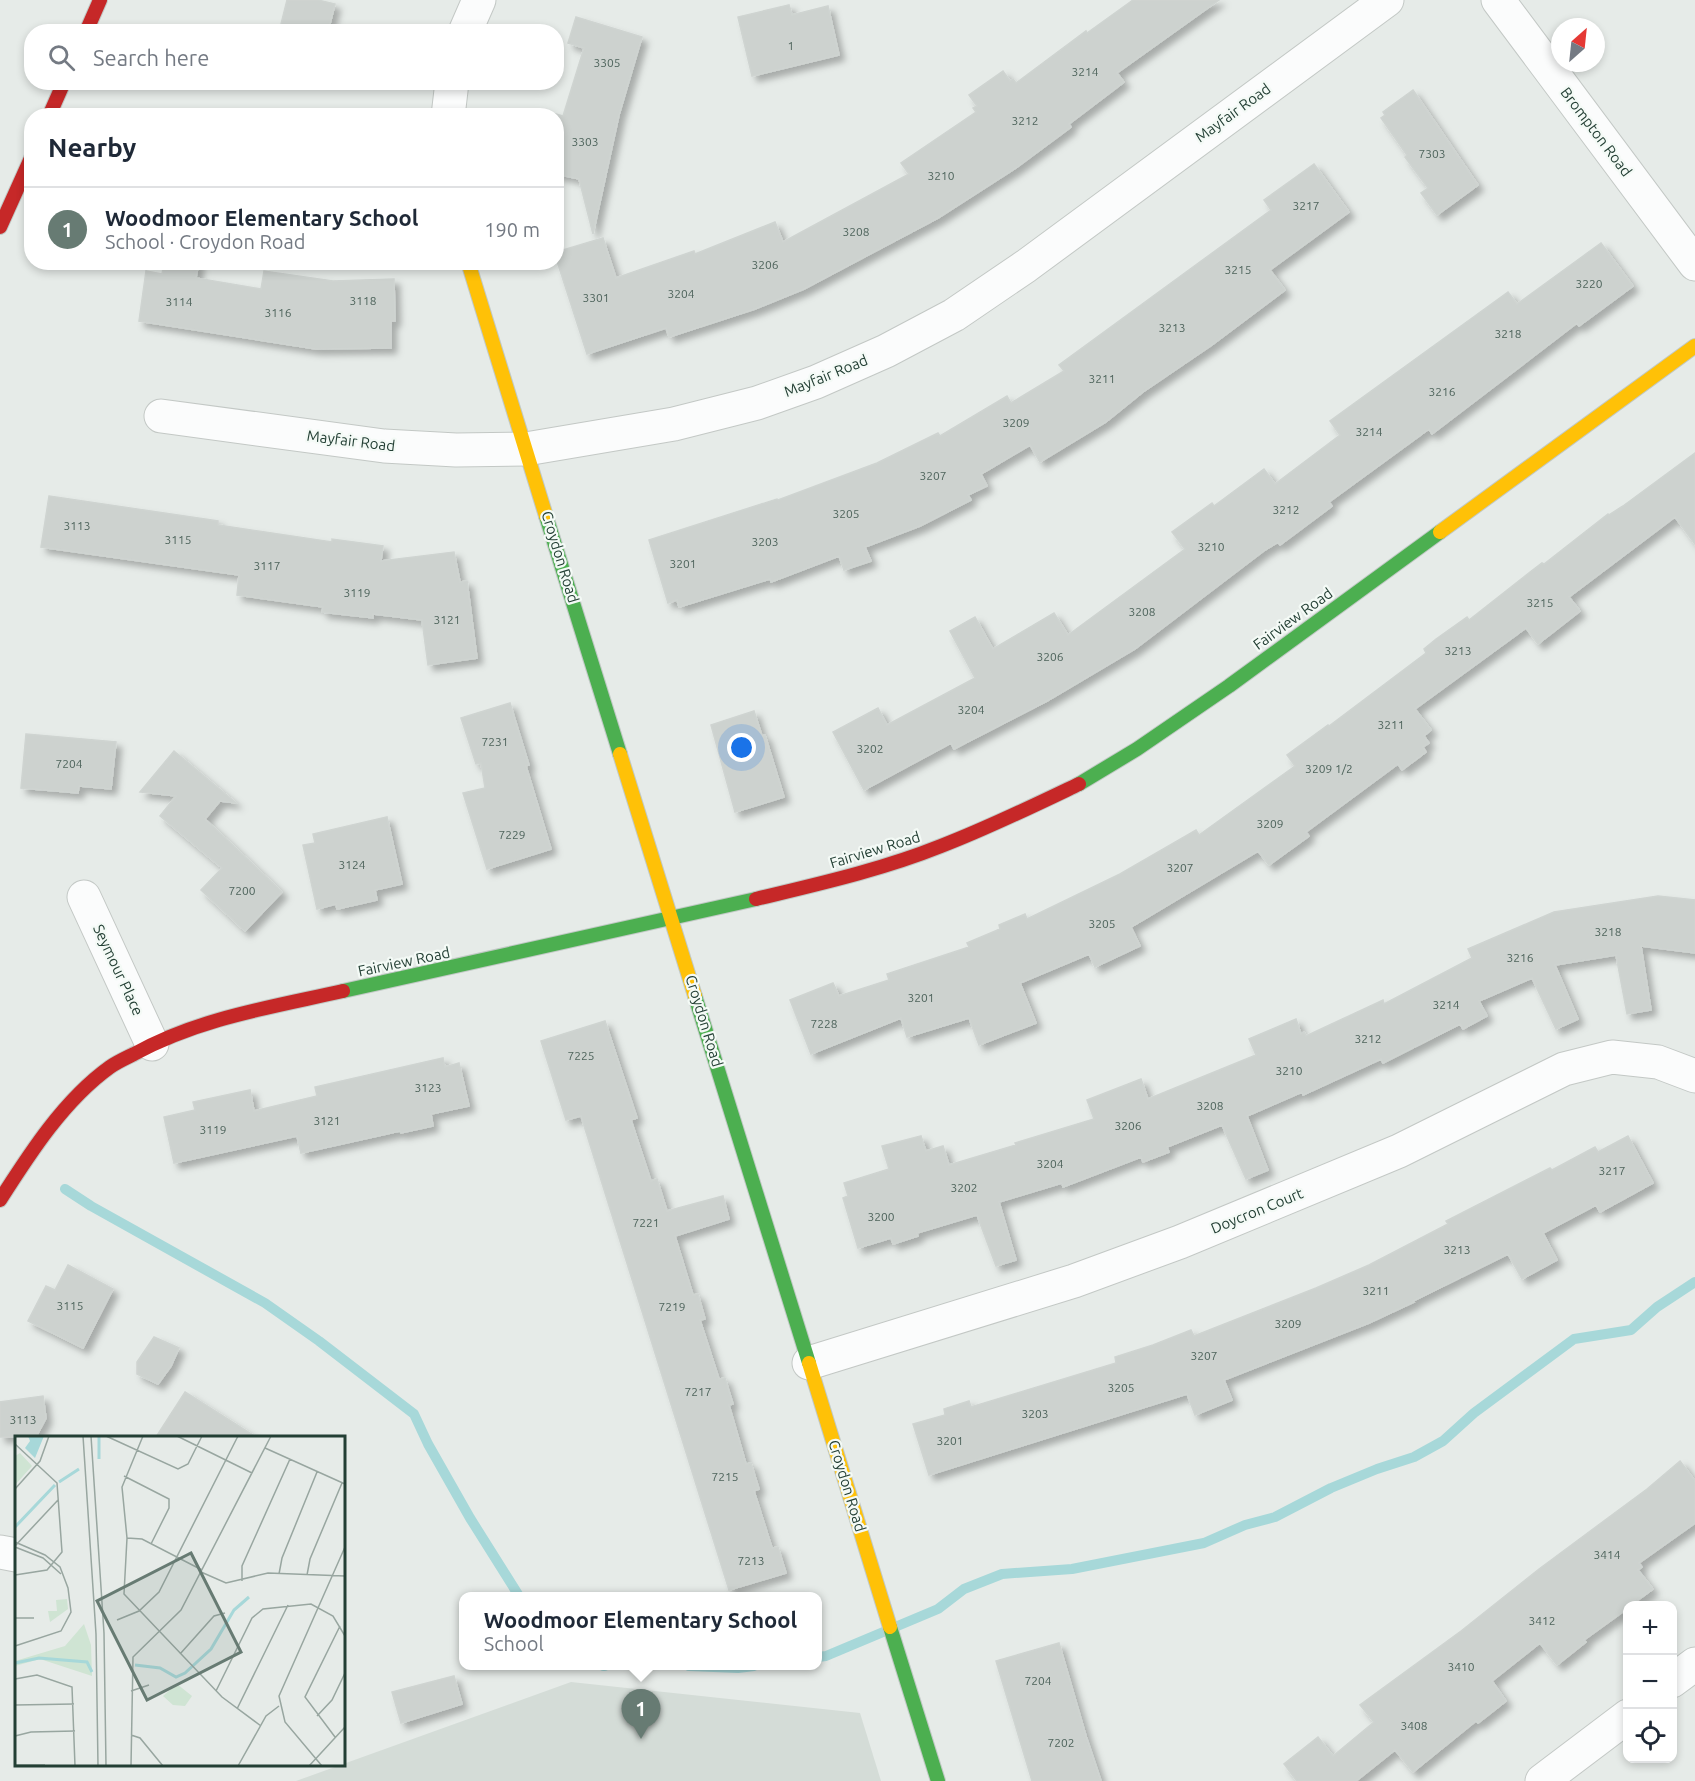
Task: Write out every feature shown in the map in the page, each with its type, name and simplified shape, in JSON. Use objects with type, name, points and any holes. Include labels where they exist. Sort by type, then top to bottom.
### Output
[{"type":"main road","points":[[90,24],[100,0]]},
{"type":"main road","points":[[53,108],[60,90]]},
{"type":"main road","points":[[0,227],[24,174]]},
{"type":"main road","name":"Croydon Road","points":[[470,270],[938,1781]]},
{"type":"main road","name":"Fairview Road","points":[[0,1200],[34,1147],[69,1104],[110,1067],[152,1044],[213,1020],[672,919],[846,877],[939,847],[1081,783],[1137,749],[1229,686],[1695,348]]},
{"type":"street","points":[[468,24],[479,0]]},
{"type":"street","name":"Mayfair Road","points":[[161,416],[384,446],[456,450],[526,449],[674,424],[757,403],[816,382],[886,351],[954,315],[1026,266],[1387,0]]},
{"type":"street","name":"Brompton Road","points":[[1498,0],[1695,264]]},
{"type":"street","points":[[449,108],[451,90]]},
{"type":"street","name":"Seymour Place","points":[[84,897],[152,1044]]},
{"type":"street","name":"Doycron Court","points":[[809,1363],[1074,1281],[1180,1242],[1399,1150],[1564,1069],[1612,1057],[1658,1062],[1695,1076]]},
{"type":"street","points":[[0,1552],[15,1555]]},
{"type":"street","points":[[1677,1677],[1695,1664]]},
{"type":"street","points":[[1542,1781],[1623,1720]]},
{"type":"shaded area","points":[[571,1682],[860,1713],[881,1781],[296,1781],[338,1766],[345,1766],[345,1763]]},
{"type":"building","points":[[287,0],[318,0],[335,4],[330,24],[281,24]]},
{"type":"building","points":[[1133,0],[1219,0],[1117,73],[1124,82],[1069,124],[1071,127],[1016,168],[938,218],[804,289],[755,309],[669,337],[666,328],[587,354],[560,270],[564,270],[564,250],[603,238],[616,278],[694,251],[695,254],[775,222],[783,242],[909,174],[901,163],[976,112],[973,108],[977,106],[969,95],[1003,71],[1010,81],[1013,79],[1016,83],[1086,31],[1087,33]]},
{"type":"building","points":[[789,5],[792,15],[828,6],[839,55],[752,76],[738,17]]},
{"type":"building","points":[[576,17],[642,37],[619,115],[593,234],[579,179],[564,176],[564,113],[584,48],[568,43]]},
{"type":"building","points":[[1413,90],[1478,185],[1437,215],[1421,193],[1428,188],[1405,157],[1407,155],[1381,118],[1385,115],[1383,112]]},
{"type":"building","points":[[1314,164],[1349,212],[1270,270],[1285,290],[1212,345],[1143,392],[1106,422],[1040,462],[1030,445],[981,474],[987,486],[968,495],[971,500],[920,526],[865,547],[871,561],[844,570],[839,556],[771,582],[770,579],[679,607],[677,600],[668,603],[649,540],[778,500],[877,463],[938,433],[940,436],[1007,396],[1011,403],[1064,371],[1059,365],[1271,210],[1264,200]]},
{"type":"building","points":[[1601,243],[1633,286],[1579,326],[1577,323],[1432,434],[1429,429],[1329,502],[1332,506],[1280,545],[1278,542],[1265,550],[1135,649],[1047,701],[954,749],[951,743],[864,790],[833,732],[878,708],[887,725],[975,678],[950,631],[975,617],[993,649],[1054,613],[1068,635],[1185,549],[1172,532],[1212,503],[1214,506],[1264,469],[1275,484],[1340,435],[1330,421],[1508,292],[1517,304]]},
{"type":"building","points":[[163,270],[198,270],[196,278],[261,289],[264,271],[333,281],[394,279],[395,321],[391,321],[391,348],[316,349],[139,321],[146,271],[162,274]]},
{"type":"building","points":[[1695,453],[1695,544],[1675,517],[1569,597],[1580,611],[1538,644],[1526,628],[1415,709],[1431,730],[1424,736],[1429,743],[1423,747],[1426,752],[1402,770],[1398,764],[1306,832],[1309,836],[1269,865],[1258,851],[1131,927],[1140,946],[1095,967],[1089,954],[1020,983],[1036,1023],[979,1045],[969,1018],[907,1037],[901,1018],[811,1054],[790,1000],[833,983],[839,996],[889,980],[887,974],[969,947],[967,943],[1000,929],[999,925],[1025,914],[1027,919],[1120,874],[1196,830],[1199,835],[1295,766],[1287,755],[1426,653],[1424,649],[1436,639],[1467,617],[1469,620],[1608,514],[1623,506]]},
{"type":"building","points":[[49,496],[218,521],[218,525],[332,542],[332,539],[383,546],[381,561],[454,552],[460,582],[467,581],[477,658],[428,665],[422,620],[373,614],[373,618],[322,612],[323,607],[237,595],[239,575],[41,547]]},
{"type":"building","points":[[510,703],[551,849],[487,869],[463,793],[485,788],[481,763],[476,764],[461,718]]},
{"type":"building","points":[[754,711],[762,736],[765,735],[784,797],[735,812],[711,725]]},
{"type":"building","points":[[26,734],[116,742],[111,789],[79,786],[78,793],[21,788]]},
{"type":"building","points":[[174,751],[236,803],[220,801],[205,819],[282,892],[245,931],[201,890],[222,868],[160,816],[176,796],[140,792]]},
{"type":"building","points":[[387,817],[402,884],[375,890],[377,900],[337,909],[336,904],[317,909],[303,845],[315,843],[313,834]]},
{"type":"building","points":[[1658,896],[1695,900],[1695,953],[1641,946],[1651,1010],[1627,1014],[1616,955],[1555,965],[1578,1019],[1556,1029],[1532,978],[1479,1001],[1487,1016],[1463,1029],[1460,1024],[1383,1063],[1381,1059],[1303,1095],[1302,1092],[1247,1116],[1268,1170],[1246,1179],[1222,1125],[1167,1147],[1169,1152],[1143,1162],[1141,1157],[1063,1187],[1062,1183],[999,1202],[1016,1260],[996,1266],[977,1215],[917,1233],[918,1236],[893,1244],[891,1238],[858,1248],[843,1198],[848,1196],[844,1183],[889,1169],[882,1146],[921,1136],[926,1151],[943,1146],[949,1165],[1016,1145],[1015,1143],[1094,1119],[1087,1100],[1141,1079],[1148,1099],[1256,1055],[1249,1039],[1296,1019],[1301,1034],[1304,1032],[1306,1036],[1383,1000],[1384,1004],[1472,958],[1468,949],[1554,912]]},
{"type":"building","points":[[605,1021],[637,1118],[631,1120],[651,1181],[657,1179],[667,1211],[723,1196],[729,1219],[675,1236],[693,1295],[698,1294],[705,1319],[700,1320],[719,1379],[725,1378],[733,1404],[729,1405],[746,1464],[751,1463],[759,1489],[754,1491],[772,1548],[778,1547],[786,1573],[729,1590],[581,1116],[566,1120],[541,1041]]},
{"type":"building","points":[[443,1058],[445,1067],[459,1063],[469,1106],[431,1114],[433,1126],[301,1153],[297,1136],[174,1163],[164,1117],[195,1110],[193,1102],[250,1090],[254,1111],[317,1096],[315,1087]]},
{"type":"building","points":[[1628,1136],[1653,1183],[1600,1212],[1596,1205],[1543,1233],[1557,1260],[1522,1279],[1508,1254],[1369,1323],[1224,1380],[1232,1400],[1195,1415],[1187,1394],[929,1475],[913,1424],[945,1415],[944,1409],[969,1401],[971,1407],[1116,1363],[1115,1357],[1191,1330],[1194,1336],[1316,1288],[1369,1265],[1448,1224],[1446,1221],[1550,1168],[1552,1170],[1595,1147],[1598,1152]]},
{"type":"building","points":[[68,1265],[113,1289],[83,1348],[28,1321],[46,1286],[55,1290]]},
{"type":"building","points":[[154,1337],[179,1348],[171,1366],[158,1384],[137,1374],[137,1362]]},
{"type":"building","points":[[185,1392],[254,1436],[157,1436]]},
{"type":"building","points":[[43,1396],[46,1418],[37,1436],[0,1437],[0,1402]]},
{"type":"building","points":[[1680,1461],[1695,1481],[1695,1523],[1639,1563],[1642,1567],[1638,1570],[1653,1589],[1636,1601],[1623,1601],[1623,1612],[1584,1640],[1586,1642],[1557,1665],[1540,1643],[1492,1681],[1506,1701],[1478,1723],[1476,1721],[1413,1772],[1395,1750],[1356,1781],[1297,1781],[1284,1764],[1318,1737],[1333,1756],[1374,1722],[1360,1705],[1647,1489]]},
{"type":"building","points":[[1059,1643],[1101,1781],[1032,1781],[996,1661]]},
{"type":"building","points":[[454,1676],[462,1704],[401,1723],[392,1692]]},
{"type":"waterway","points":[[65,1189],[91,1206],[265,1303],[414,1414],[428,1444],[470,1518],[516,1592]]},
{"type":"waterway","points":[[822,1656],[938,1609],[964,1589],[1002,1574],[1072,1569],[1204,1543],[1245,1525],[1275,1517],[1331,1488],[1414,1457],[1443,1441],[1474,1413],[1574,1339],[1631,1330],[1657,1307],[1695,1282]]},
{"type":"traffic: fast","points":[[546,516],[620,754]]},
{"type":"traffic: fast","points":[[1079,784],[1137,749],[1229,686],[1440,532]]},
{"type":"traffic: fast","points":[[343,991],[756,899]]},
{"type":"traffic: fast","points":[[695,996],[809,1363]]},
{"type":"traffic: fast","points":[[890,1627],[938,1781]]},
{"type":"traffic: slow","points":[[470,270],[546,516]]},
{"type":"traffic: slow","points":[[1440,532],[1695,346]]},
{"type":"traffic: slow","points":[[620,754],[695,996]]},
{"type":"traffic: slow","points":[[809,1363],[890,1627]]},
{"type":"traffic: jam","points":[[90,24],[100,0]]},
{"type":"traffic: jam","points":[[53,108],[60,90]]},
{"type":"traffic: jam","points":[[0,227],[24,174]]},
{"type":"traffic: jam","points":[[756,899],[849,876],[918,855],[959,839],[1079,784]]},
{"type":"traffic: jam","points":[[0,1200],[36,1146],[63,1111],[93,1080],[116,1063],[184,1031],[210,1022],[343,991]]},
{"type":"place","name":"Woodmoor Elementary School","points":[[641,1739]]}]
